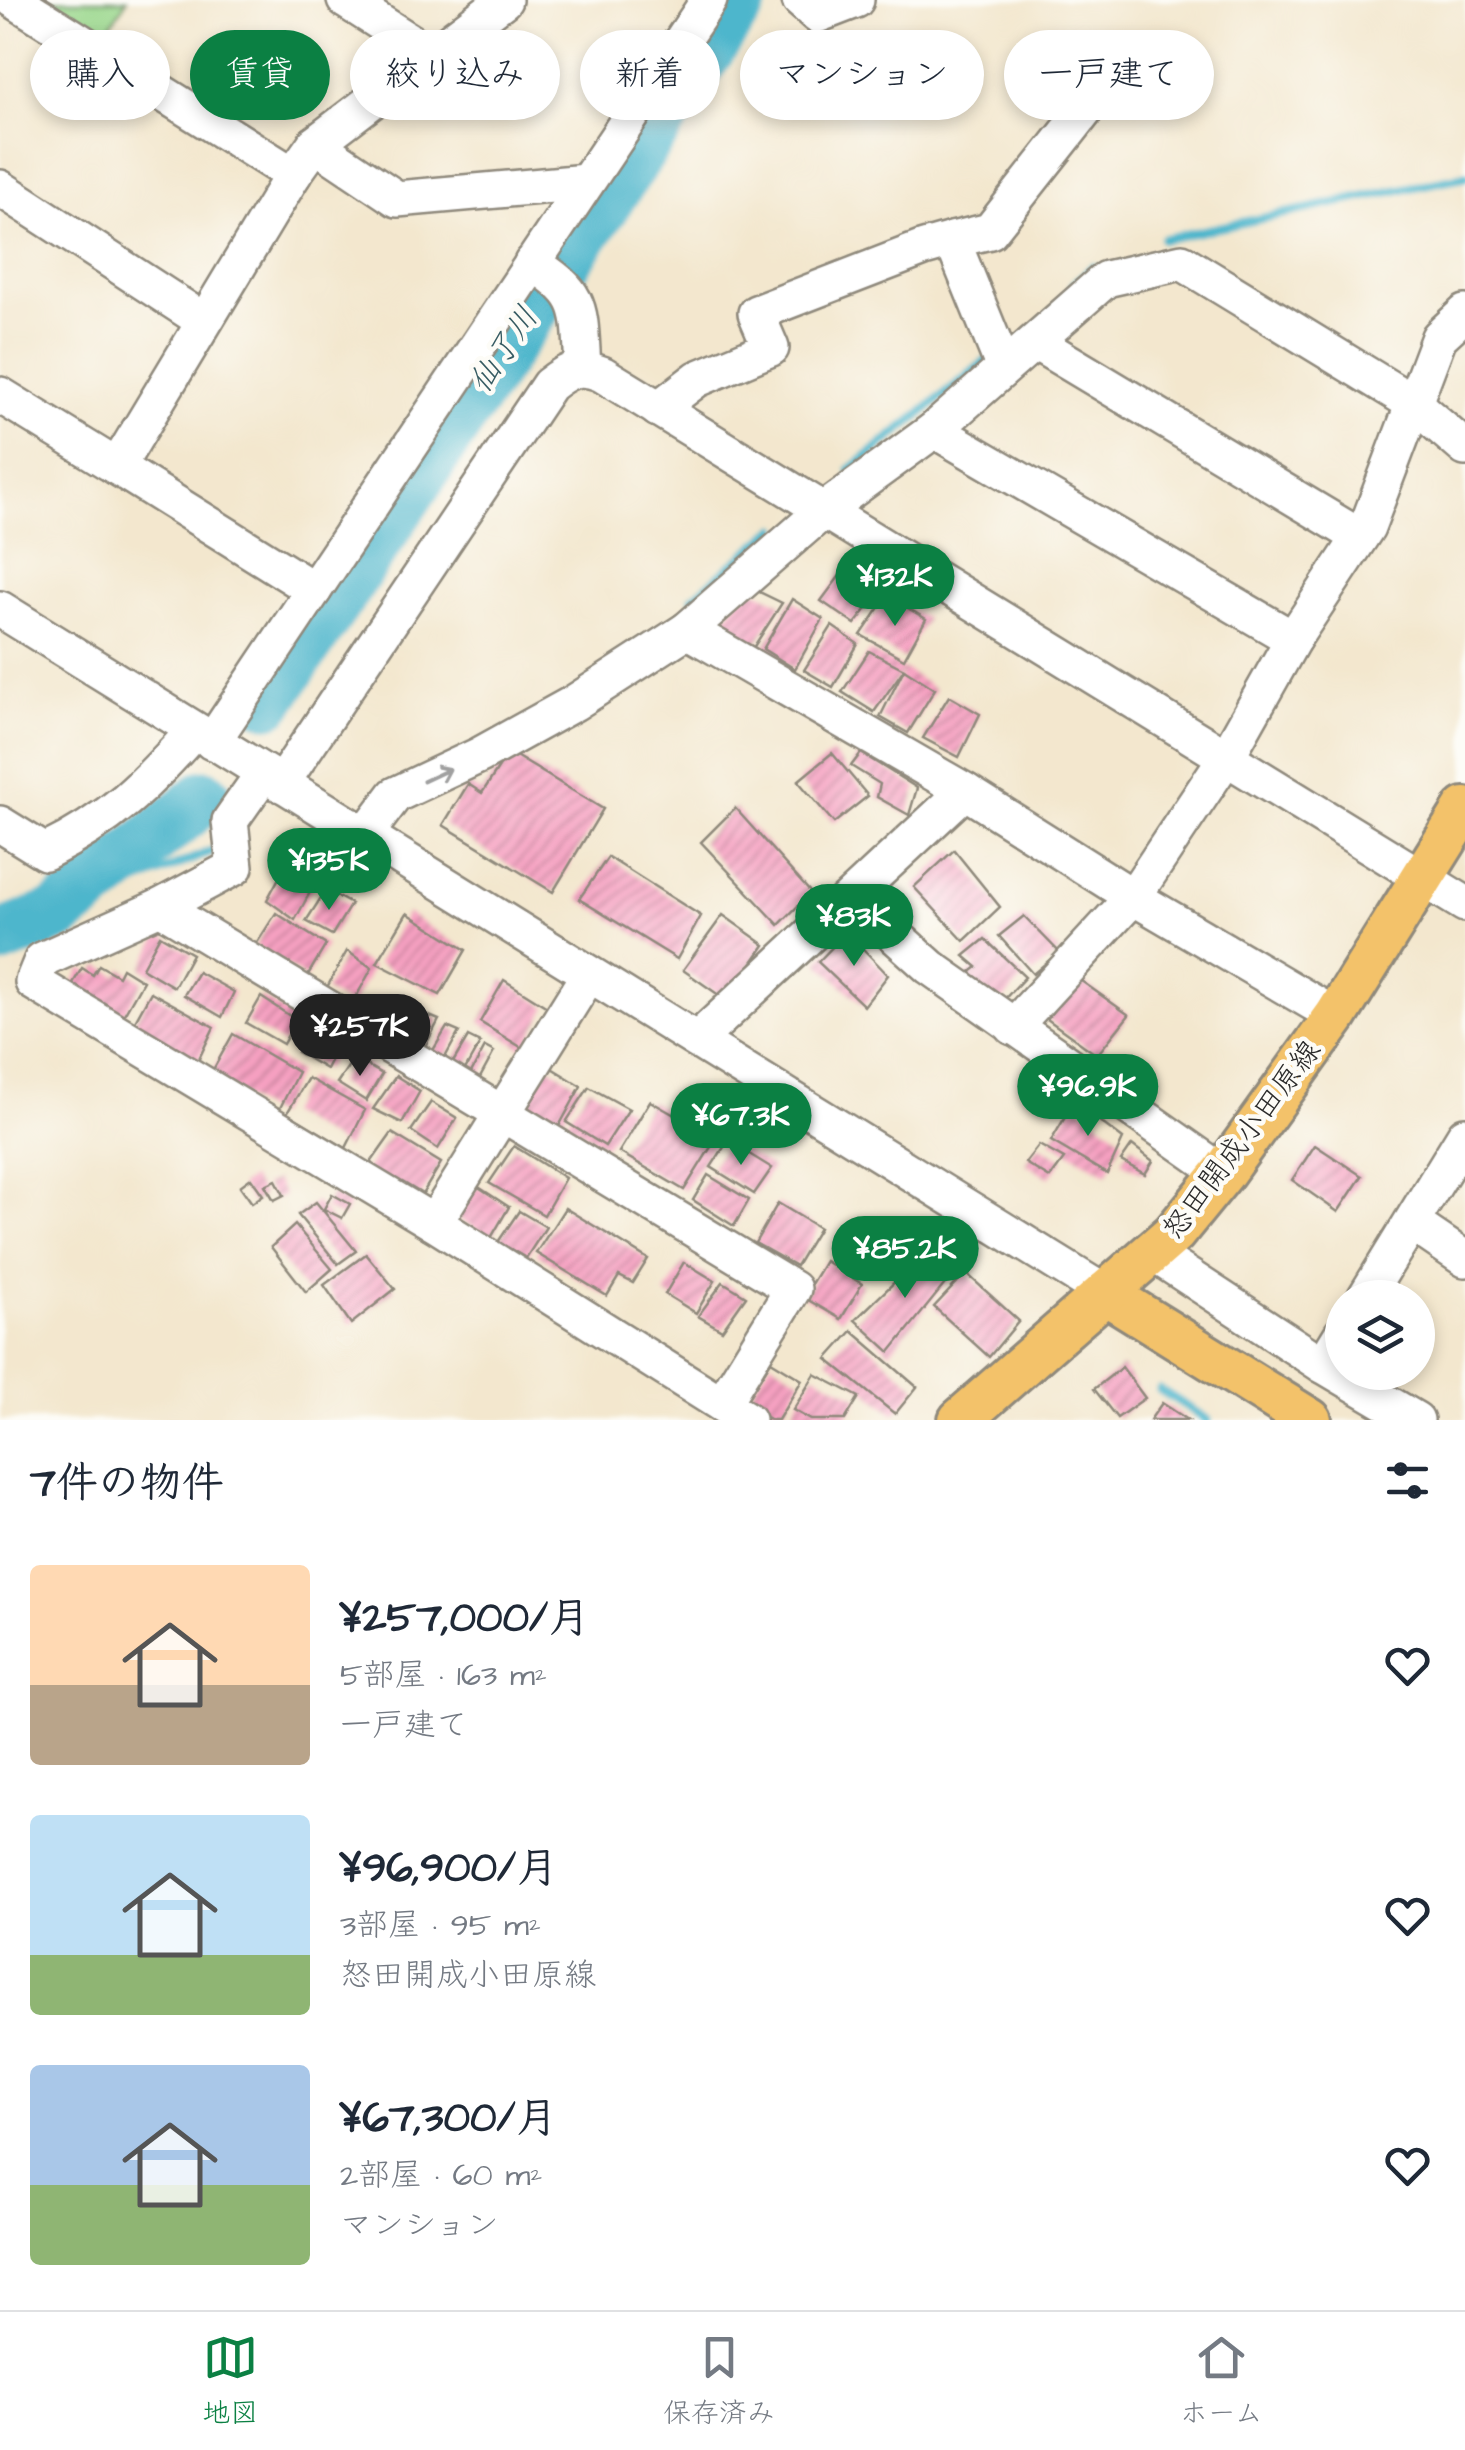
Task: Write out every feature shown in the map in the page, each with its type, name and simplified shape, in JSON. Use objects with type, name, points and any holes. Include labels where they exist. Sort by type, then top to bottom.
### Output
[{"type":"main road","name":"怒田開成小田原線","points":[[960,1420],[1154,1254],[1222,1173],[1336,1016],[1465,809]]},
{"type":"main road","points":[[1105,1294],[1310,1420]]},
{"type":"street","points":[[0,13],[11,0],[293,175]]},
{"type":"street","points":[[345,0],[391,30]]},
{"type":"street","points":[[465,30],[504,0]]},
{"type":"street","points":[[0,824],[45,852],[91,829],[203,737],[545,272],[586,182],[709,0]]},
{"type":"street","points":[[800,0],[817,15],[856,0]]},
{"type":"street","points":[[116,467],[293,175],[315,144],[350,117]]},
{"type":"street","points":[[658,408],[697,380],[770,348],[756,313],[924,248],[990,231],[1078,120]]},
{"type":"street","points":[[315,144],[396,200],[586,182]]},
{"type":"street","points":[[0,188],[204,320]]},
{"type":"street","points":[[952,240],[1003,367]]},
{"type":"street","points":[[364,836],[395,795],[480,755],[574,703],[687,630],[823,511],[934,430],[1106,279],[1182,262],[1413,403],[1465,448]]},
{"type":"street","points":[[545,272],[574,296],[579,310],[583,367]]},
{"type":"street","points":[[1013,1027],[1133,897],[1227,756],[1294,639],[1360,537],[1439,338],[1465,314]]},
{"type":"street","points":[[1035,342],[1360,537]]},
{"type":"street","points":[[160,906],[792,1289],[735,1412],[434,1223],[33,982],[42,960],[236,866],[230,821],[272,779],[549,384],[566,371],[583,367],[658,408],[1465,904]]},
{"type":"street","points":[[0,394],[314,590]]},
{"type":"street","points":[[934,430],[1294,639]]},
{"type":"street","points":[[0,609],[1105,1294]]},
{"type":"street","points":[[687,630],[964,791],[1133,897],[1336,1016]]},
{"type":"street","points":[[697,1040],[964,791]]},
{"type":"street","points":[[852,896],[930,967],[1222,1173]]},
{"type":"street","points":[[434,1223],[588,974]]},
{"type":"street","points":[[1377,1280],[1465,1135]]},
{"type":"street","points":[[1412,1223],[1465,1259]]},
{"type":"street","points":[[1154,1254],[1416,1420]]},
{"type":"green space","points":[[45,0],[127,0],[108,30],[92,30]]},
{"type":"building","points":[[853,558],[887,583],[855,624],[821,601]]},
{"type":"building","points":[[749,587],[782,603],[753,648],[718,627]]},
{"type":"building","points":[[792,599],[823,619],[795,669],[763,649]]},
{"type":"building","points":[[883,603],[894,612],[901,604],[926,619],[904,659],[861,635]]},
{"type":"building","points":[[832,626],[858,644],[833,687],[804,670]]},
{"type":"building","points":[[869,651],[904,669],[874,712],[842,692]]},
{"type":"building","points":[[904,669],[935,689],[908,733],[880,717]]},
{"type":"building","points":[[949,696],[980,714],[959,757],[923,738]]},
{"type":"building","points":[[509,752],[603,809],[553,892],[443,825],[468,784],[482,793]]},
{"type":"building","points":[[832,753],[868,796],[834,823],[798,781]]},
{"type":"building","points":[[861,753],[917,788],[909,815],[877,797],[880,784],[851,766]]},
{"type":"building","points":[[735,808],[811,893],[779,925],[701,842]]},
{"type":"building","points":[[954,850],[1000,907],[964,941],[914,887]]},
{"type":"building","points":[[292,854],[322,870],[295,920],[267,900]]},
{"type":"building","points":[[608,857],[701,916],[677,959],[579,899]]},
{"type":"building","points":[[326,890],[351,904],[332,935],[306,921]]},
{"type":"building","points":[[276,913],[326,945],[306,978],[255,946]]},
{"type":"building","points":[[407,913],[466,950],[440,995],[377,963]]},
{"type":"building","points":[[723,915],[765,945],[726,1000],[683,970]]},
{"type":"building","points":[[1024,916],[1059,952],[1033,974],[999,936]]},
{"type":"building","points":[[847,932],[888,975],[864,1006],[818,962]]},
{"type":"building","points":[[160,935],[192,954],[174,987],[142,968]]},
{"type":"building","points":[[985,939],[1025,977],[998,1006],[964,977],[977,967],[964,956]]},
{"type":"building","points":[[347,951],[372,968],[351,1006],[325,991]]},
{"type":"building","points":[[99,965],[118,976],[122,968],[143,981],[119,1023],[67,993],[82,968],[93,975]]},
{"type":"building","points":[[198,972],[234,992],[222,1017],[184,995]]},
{"type":"building","points":[[1077,978],[1129,1015],[1097,1055],[1047,1019]]},
{"type":"building","points":[[504,980],[547,1007],[524,1049],[480,1022]]},
{"type":"building","points":[[151,992],[214,1027],[195,1067],[130,1030]]},
{"type":"building","points":[[261,997],[296,1020],[283,1044],[246,1023]]},
{"type":"building","points":[[427,1015],[439,1020],[422,1052],[410,1045]]},
{"type":"building","points":[[447,1027],[459,1032],[442,1063],[429,1057]]},
{"type":"building","points":[[307,1032],[336,1049],[326,1069],[297,1052]]},
{"type":"building","points":[[233,1034],[298,1072],[276,1116],[209,1077]]},
{"type":"building","points":[[468,1037],[480,1043],[462,1075],[449,1069]]},
{"type":"building","points":[[485,1047],[494,1052],[475,1087],[466,1082]]},
{"type":"building","points":[[354,1058],[382,1074],[366,1101],[337,1083]]},
{"type":"building","points":[[545,1064],[581,1086],[558,1128],[519,1106]]},
{"type":"building","points":[[396,1076],[420,1091],[402,1123],[373,1109]]},
{"type":"building","points":[[308,1078],[365,1110],[346,1148],[287,1113]]},
{"type":"building","points":[[589,1087],[629,1109],[605,1146],[566,1122]]},
{"type":"building","points":[[650,1101],[716,1139],[684,1190],[619,1152]]},
{"type":"building","points":[[431,1102],[457,1118],[438,1149],[411,1131]]},
{"type":"building","points":[[1074,1102],[1123,1139],[1107,1174],[1051,1141]]},
{"type":"building","points":[[392,1133],[441,1163],[417,1203],[365,1171]]},
{"type":"building","points":[[728,1141],[772,1168],[754,1194],[711,1167]]},
{"type":"building","points":[[1039,1145],[1064,1159],[1050,1178],[1025,1163]]},
{"type":"building","points":[[1132,1145],[1153,1161],[1145,1174],[1121,1161]]},
{"type":"building","points":[[1315,1145],[1362,1176],[1338,1212],[1292,1180]]},
{"type":"building","points":[[514,1146],[565,1178],[544,1215],[489,1183]]},
{"type":"building","points":[[708,1175],[749,1200],[734,1226],[693,1200]]},
{"type":"building","points":[[251,1178],[263,1195],[252,1203],[240,1186]]},
{"type":"building","points":[[276,1180],[284,1195],[274,1200],[265,1185]]},
{"type":"building","points":[[477,1186],[509,1207],[491,1238],[455,1216]]},
{"type":"building","points":[[332,1194],[350,1204],[342,1218],[324,1209]]},
{"type":"building","points":[[316,1202],[356,1251],[338,1264],[298,1215]]},
{"type":"building","points":[[778,1203],[819,1228],[796,1266],[755,1243]]},
{"type":"building","points":[[565,1208],[648,1259],[633,1283],[619,1276],[607,1296],[536,1253]]},
{"type":"building","points":[[519,1211],[546,1227],[526,1258],[498,1242]]},
{"type":"building","points":[[295,1225],[332,1269],[306,1292],[271,1247]]},
{"type":"building","points":[[927,1251],[953,1274],[890,1352],[855,1320]]},
{"type":"building","points":[[366,1254],[395,1289],[351,1324],[324,1285]]},
{"type":"building","points":[[825,1261],[862,1284],[841,1319],[803,1297]]},
{"type":"building","points":[[684,1262],[715,1281],[696,1313],[665,1294]]},
{"type":"building","points":[[966,1273],[1019,1321],[989,1357],[934,1307]]},
{"type":"building","points":[[723,1282],[746,1296],[722,1330],[698,1316]]},
{"type":"building","points":[[852,1331],[917,1387],[895,1414],[827,1359]]},
{"type":"building","points":[[771,1361],[802,1380],[778,1420],[744,1404]]},
{"type":"building","points":[[1122,1367],[1145,1398],[1117,1418],[1094,1389]]},
{"type":"building","points":[[815,1374],[859,1397],[845,1420],[811,1420],[793,1410]]},
{"type":"building","points":[[1162,1403],[1188,1420],[1150,1420]]},
{"type":"waterway","name":"仙了川","points":[[268,700],[741,0]]},
{"type":"waterway","points":[[1163,239],[1465,176]]},
{"type":"waterway","points":[[1073,285],[1093,267]]},
{"type":"waterway","points":[[850,470],[990,358]]},
{"type":"waterway","points":[[693,598],[776,529]]},
{"type":"waterway","name":"仙了川","points":[[0,938],[58,915],[205,797]]},
{"type":"waterway","points":[[58,915],[219,848]]},
{"type":"waterway","points":[[1160,1390],[1208,1420]]}]
